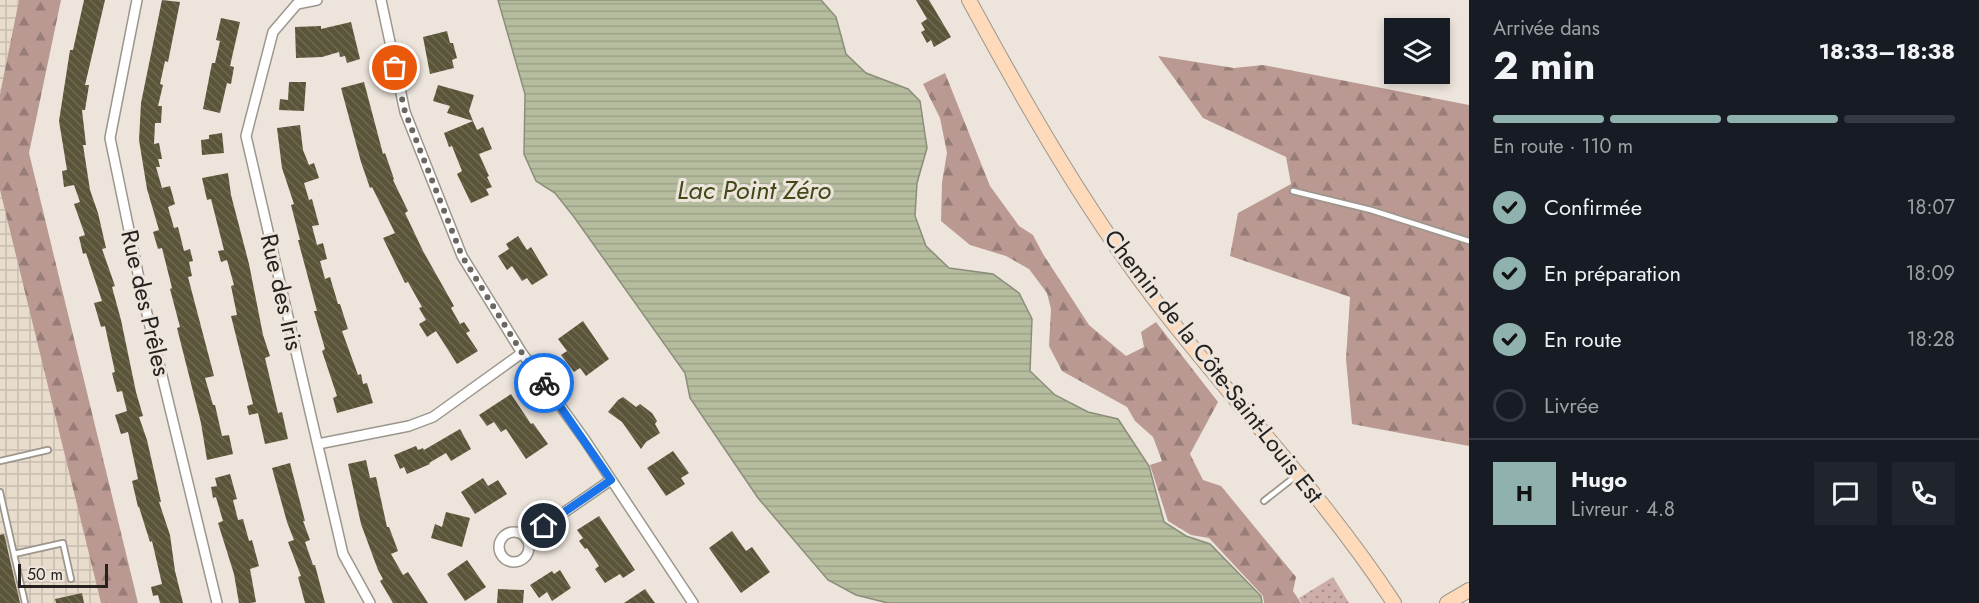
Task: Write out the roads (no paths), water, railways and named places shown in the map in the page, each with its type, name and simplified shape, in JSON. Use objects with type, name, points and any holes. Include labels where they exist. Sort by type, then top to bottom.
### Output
[{"type":"street","name":"Rue des Prêles","points":[[137,0],[110,138],[142,293],[217,603]]},
{"type":"street","name":"Rue des Iris","points":[[317,0],[297,3],[273,32],[246,136],[343,554],[370,603]]},
{"type":"street","points":[[381,0],[405,112],[462,256],[522,353],[585,440],[693,603]]},
{"type":"street","name":"Chemin de la Côte-Saint-Louis Est","points":[[969,0],[1059,159],[1115,245],[1178,330],[1299,473],[1394,603]]},
{"type":"street","points":[[318,444],[409,426],[433,417],[522,353]]},
{"type":"street","points":[[527,538],[611,480]]},
{"type":"street","points":[[1447,603],[1469,590]]},
{"type":"lane","points":[[1293,191],[1371,210],[1469,241]]},
{"type":"lane","points":[[0,461],[48,450]]},
{"type":"lane","points":[[1264,501],[1299,473]]},
{"type":"lane","points":[[0,492],[25,603]]},
{"type":"lane","points":[[14,554],[63,543],[71,579]]},
{"type":"water","name":"Lac Point Zéro","points":[[498,0],[821,0],[836,17],[846,54],[866,73],[908,89],[920,101],[927,148],[917,183],[915,216],[926,246],[949,268],[993,274],[1019,293],[1032,319],[1030,371],[1055,395],[1088,412],[1118,419],[1149,466],[1164,522],[1186,536],[1210,544],[1261,596],[1262,603],[888,603],[856,595],[828,580],[758,498],[690,398],[685,373],[574,217],[555,193],[536,181],[524,154],[525,94]]}]
